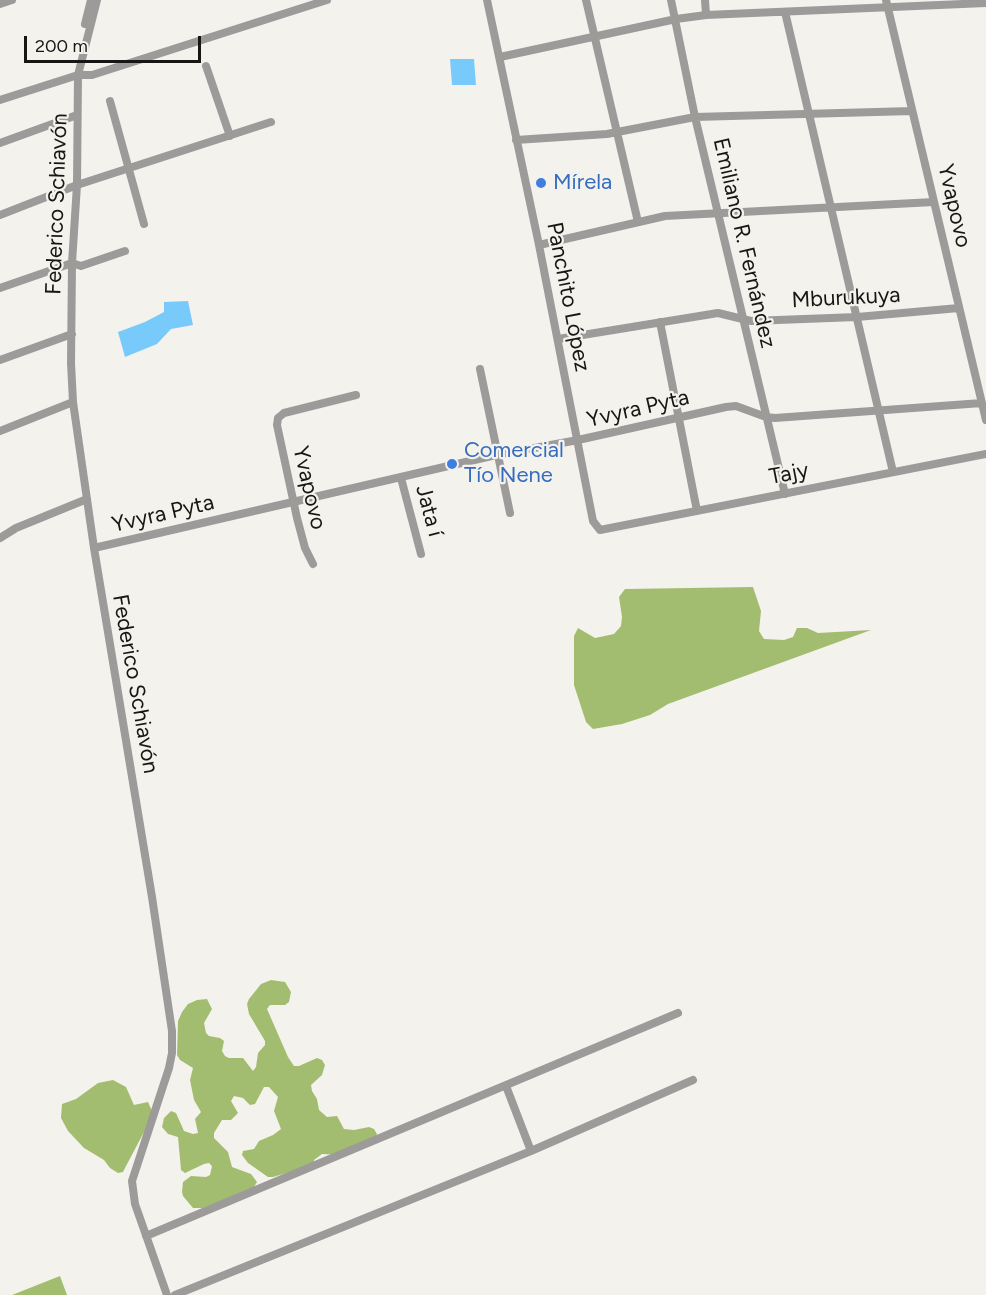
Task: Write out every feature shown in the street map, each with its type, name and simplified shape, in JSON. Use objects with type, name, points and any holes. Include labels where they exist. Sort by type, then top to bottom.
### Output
[{"type":"street","points":[[0,4],[12,0]]},
{"type":"street","name":"Federico Schiavón","points":[[81,66],[79,56],[91,0]]},
{"type":"street","name":"Federico Schiavón","points":[[97,0],[78,75],[77,186],[72,263],[73,402],[94,548],[172,1031],[170,1068],[132,1181],[132,1192],[167,1295]]},
{"type":"street","points":[[0,100],[78,75],[92,75],[310,2],[327,0]]},
{"type":"street","name":"Panchito López","points":[[487,0],[539,245],[593,521],[600,530]]},
{"type":"street","points":[[586,0],[638,222]]},
{"type":"street","name":"Emiliano R. Fernández","points":[[671,0],[695,117],[785,494]]},
{"type":"street","points":[[705,0],[706,15]]},
{"type":"street","points":[[500,57],[676,19],[706,15],[887,4],[986,3]]},
{"type":"street","name":"Yvapovo","points":[[887,4],[986,420]]},
{"type":"street","points":[[785,12],[893,472]]},
{"type":"street","points":[[206,66],[230,136]]},
{"type":"street","points":[[110,101],[144,224]]},
{"type":"street","points":[[516,140],[616,133],[695,117],[912,111]]},
{"type":"street","points":[[0,143],[77,115]]},
{"type":"street","points":[[0,214],[129,168],[271,122]]},
{"type":"street","points":[[539,245],[665,216],[934,202]]},
{"type":"street","points":[[0,288],[72,263],[81,266],[125,251]]},
{"type":"street","name":"Mburukuya","points":[[558,339],[718,313],[751,321],[857,317],[959,308]]},
{"type":"street","points":[[660,322],[698,511]]},
{"type":"street","points":[[0,360],[72,334]]},
{"type":"street","points":[[480,369],[496,455],[510,513]]},
{"type":"street","name":"Yvapovo","points":[[313,564],[305,548],[277,425],[278,418],[284,413],[356,395]]},
{"type":"street","points":[[0,431],[73,402]]},
{"type":"street","name":"Yvyra Pyta","points":[[94,548],[496,455],[679,419],[726,406],[736,406],[766,417],[982,403]]},
{"type":"street","name":"Tajy","points":[[600,530],[986,454]]},
{"type":"street","name":"Jata í","points":[[401,478],[421,554]]},
{"type":"street","points":[[0,538],[16,528],[87,499]]},
{"type":"street","points":[[146,1236],[678,1013]]},
{"type":"street","points":[[175,1295],[531,1151],[693,1080]]},
{"type":"street","points":[[506,1086],[531,1151]]},
{"type":"green space","points":[[753,587],[761,611],[759,631],[764,639],[784,640],[793,637],[797,628],[807,628],[818,633],[871,630],[668,704],[650,715],[622,724],[593,729],[586,722],[574,685],[574,636],[578,628],[595,638],[614,634],[621,626],[619,597],[625,589]]},
{"type":"green space","points":[[271,980],[285,982],[291,992],[289,1002],[285,1005],[270,1005],[267,1009],[288,1057],[294,1066],[317,1058],[325,1065],[322,1075],[311,1085],[319,1110],[327,1117],[337,1116],[344,1129],[369,1127],[377,1134],[373,1141],[342,1155],[322,1154],[314,1160],[314,1165],[268,1177],[248,1163],[242,1155],[243,1151],[254,1149],[259,1141],[281,1129],[274,1111],[278,1097],[269,1087],[264,1087],[255,1104],[250,1105],[243,1098],[234,1096],[231,1101],[238,1113],[231,1120],[222,1120],[214,1133],[214,1138],[228,1152],[232,1167],[251,1174],[257,1182],[254,1187],[226,1199],[203,1208],[193,1208],[183,1196],[183,1182],[191,1176],[210,1175],[212,1166],[209,1163],[204,1164],[185,1173],[181,1170],[178,1137],[168,1134],[162,1127],[164,1118],[171,1111],[176,1113],[184,1131],[198,1133],[195,1119],[201,1112],[194,1100],[190,1080],[193,1068],[180,1060],[177,1055],[178,1021],[188,1004],[207,999],[212,1009],[204,1023],[206,1033],[224,1041],[222,1051],[225,1056],[243,1058],[253,1071],[256,1067],[258,1053],[265,1045],[265,1041],[249,1014],[247,1004],[261,984]]},
{"type":"green space","points":[[113,1080],[126,1087],[134,1105],[148,1102],[152,1111],[123,1172],[118,1173],[104,1160],[84,1148],[68,1131],[61,1118],[62,1104],[76,1099],[98,1083]]},
{"type":"green space","points":[[60,1276],[67,1295],[12,1295]]},
{"type":"water","points":[[450,59],[474,59],[476,85],[452,85]]},
{"type":"water","points":[[188,301],[193,325],[171,329],[157,344],[125,357],[118,332],[164,312],[164,302]]},
{"type":"place","name":"Mírela","points":[[541,183]]},
{"type":"place","name":"Comercial Tío Nene","points":[[452,464]]}]
